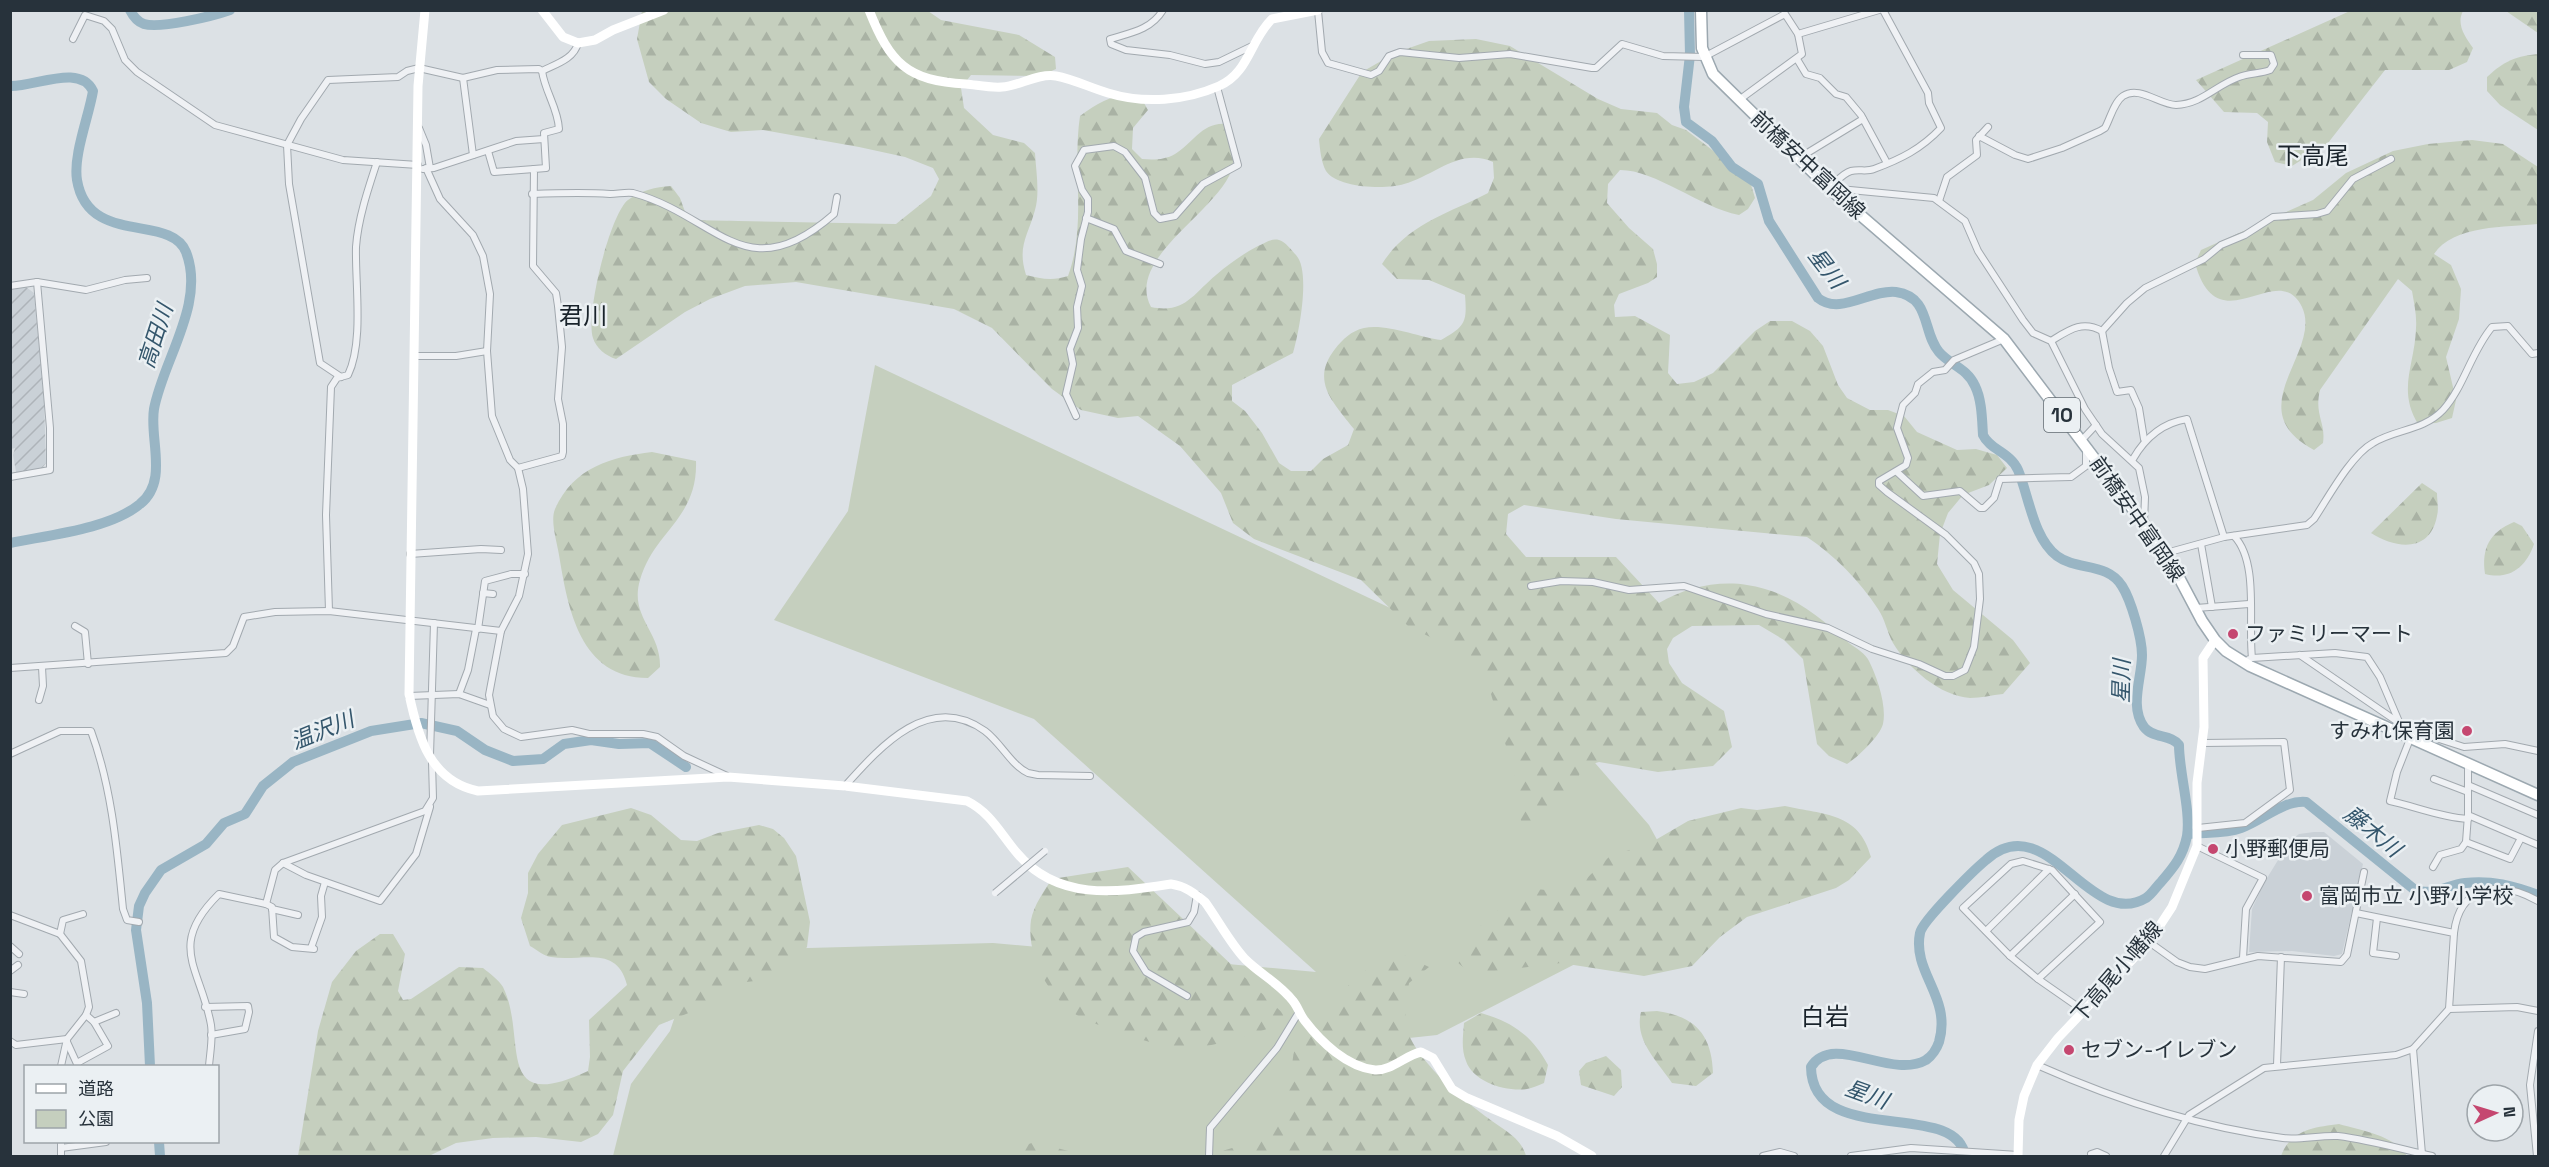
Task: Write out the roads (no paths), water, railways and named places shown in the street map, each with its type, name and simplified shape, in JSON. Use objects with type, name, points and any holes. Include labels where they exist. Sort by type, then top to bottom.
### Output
[{"type":"main road","points":[[1701,10],[1704,57]]},
{"type":"main road","name":"前橋安中富岡線","points":[[1704,57],[1713,74],[1829,188],[2004,339],[2166,553],[2215,640],[2248,660],[2399,730],[2410,739],[2538,795]]},
{"type":"street","points":[[425,10],[419,68],[418,125],[423,168],[415,356],[409,696],[415,723],[431,760],[451,780],[478,791],[728,777],[845,786],[967,801],[985,810],[1019,856],[1036,873],[1070,888],[1098,892],[1171,884],[1182,886],[1197,895],[1205,902],[1244,958],[1280,987],[1327,1045],[1363,1068],[1378,1070],[1410,1054],[1421,1052],[1433,1058],[1452,1089],[1467,1098],[1557,1136],[1592,1156]]},
{"type":"street","points":[[542,10],[563,37],[578,43],[595,40],[664,10]]},
{"type":"street","points":[[869,10],[879,39],[892,55],[905,68],[937,83],[1002,87],[1053,75],[1127,99],[1148,100],[1181,98],[1232,80],[1272,20],[1318,11],[1322,52],[1328,63],[1367,74],[1376,74],[1389,56],[1400,52],[1459,58],[1510,54],[1592,68],[1622,44],[1664,57],[1704,57],[1785,14],[1798,34],[1802,54],[1739,100]]},
{"type":"street","points":[[1163,10],[1150,25],[1134,33],[1110,39],[1111,44],[1126,50],[1170,55],[1205,64],[1219,62],[1255,44]]},
{"type":"street","points":[[1798,34],[1881,10],[1928,93],[1929,103],[1941,129],[1915,152],[1871,171],[1851,171],[1829,188]]},
{"type":"street","points":[[73,39],[85,15],[104,21],[112,29],[125,60],[137,72],[215,125],[343,160],[423,168],[516,141],[544,139]]},
{"type":"street","points":[[341,377],[320,363],[289,184],[287,145],[301,119],[328,80],[398,77],[407,71],[419,68],[463,78],[497,70],[539,69],[543,71],[567,59],[576,50],[578,43]]},
{"type":"street","points":[[1979,136],[2021,158],[2038,156],[2105,128],[2122,97],[2130,93],[2149,96],[2173,105],[2185,104],[2206,96],[2239,77],[2270,70],[2274,64],[2271,55],[2243,55]]},
{"type":"street","points":[[1797,59],[1806,74],[1820,78],[1836,94],[1846,97],[1863,119],[1887,163]]},
{"type":"street","points":[[488,151],[494,172],[546,168],[544,133],[559,129],[558,114],[547,94],[543,71]]},
{"type":"street","points":[[463,78],[473,155]]},
{"type":"street","points":[[1076,416],[1066,394],[1073,364],[1070,350],[1078,328],[1077,307],[1082,286],[1077,270],[1088,199],[1075,166],[1084,150],[1089,147],[1114,146],[1125,152],[1145,178],[1154,213],[1160,219],[1175,216],[1203,184],[1238,165],[1217,87]]},
{"type":"street","points":[[1798,158],[1863,119]]},
{"type":"street","points":[[1939,201],[1947,177],[1977,155],[1976,140],[1988,127]]},
{"type":"street","points":[[2102,331],[2127,303],[2145,288],[2204,259],[2221,245],[2245,236],[2273,217],[2317,214],[2327,211],[2353,179],[2391,159]]},
{"type":"street","points":[[329,611],[326,515],[330,397],[333,382],[350,372],[354,352],[358,304],[356,246],[360,221],[377,162]]},
{"type":"street","points":[[423,168],[440,199],[472,235],[483,256],[490,294],[487,351],[492,416],[510,460],[518,468],[523,489],[528,537],[525,574],[519,596],[501,631],[489,695],[490,705],[498,724],[511,734],[521,737],[572,730],[606,735],[643,734],[657,737],[684,756],[728,777]]},
{"type":"street","points":[[518,468],[562,456],[563,452],[563,424],[558,399],[561,327],[556,293],[533,266],[534,169]]},
{"type":"street","points":[[1829,188],[1919,195],[1939,201],[1965,221],[1978,251],[2023,320],[2033,333],[2051,341],[2085,409],[2102,434],[2133,459],[2139,468],[2143,487],[2144,523]]},
{"type":"street","points":[[532,194],[632,193],[695,221],[733,243],[759,250],[791,243],[812,231],[834,214],[837,197]]},
{"type":"street","points":[[1086,218],[1113,229],[1126,251],[1160,264]]},
{"type":"street","points":[[10,286],[37,282],[86,290],[125,280],[147,278]]},
{"type":"street","points":[[10,477],[50,470],[50,428],[37,282]]},
{"type":"street","points":[[2051,341],[2074,326],[2094,327],[2102,331]]},
{"type":"street","points":[[2166,553],[2224,537],[2307,525],[2371,443],[2422,426],[2442,410],[2492,327],[2508,327],[2526,350],[2532,354],[2538,353]]},
{"type":"street","points":[[2102,331],[2109,368],[2117,392],[2131,390],[2139,408],[2144,439]]},
{"type":"street","points":[[1531,586],[1561,580],[1593,582],[1629,590],[1684,586],[1766,614],[1828,628],[1872,649],[1919,663],[1945,676],[1953,676],[1970,665],[1980,599],[1979,574],[1974,563],[1946,535],[1879,485],[1881,478],[1897,472],[1906,465],[1908,458],[1897,428],[1903,405],[1916,393],[1918,384],[1925,376],[1945,369],[1954,360],[2004,339]]},
{"type":"street","points":[[415,356],[456,356],[487,351]]},
{"type":"street","points":[[2133,459],[2144,439],[2175,421],[2187,419],[2224,537]]},
{"type":"street","points":[[1897,472],[1923,496],[1960,491],[1980,508],[1990,506],[2000,479],[2072,476],[2085,466],[2084,444],[2096,425]]},
{"type":"street","points":[[2234,536],[2243,545],[2249,562],[2248,660],[2350,653],[2367,657],[2380,677],[2399,730]]},
{"type":"street","points":[[2200,544],[2212,607]]},
{"type":"street","points":[[410,554],[482,549],[501,550]]},
{"type":"street","points":[[459,694],[468,670],[483,593],[488,579],[525,574]]},
{"type":"street","points":[[483,593],[493,594]]},
{"type":"street","points":[[2196,608],[2249,604]]},
{"type":"street","points":[[10,668],[226,652],[233,646],[244,617],[275,612],[329,611],[501,631]]},
{"type":"street","points":[[283,863],[325,882],[380,901],[416,854],[434,798],[429,718],[434,623]]},
{"type":"street","points":[[75,626],[85,632],[88,664]]},
{"type":"street","name":"下高尾小幡線","points":[[2018,1156],[2019,1120],[2024,1096],[2037,1065],[2149,942],[2172,907],[2198,835],[2197,783],[2203,743],[2204,658],[2215,640]]},
{"type":"street","points":[[2300,655],[2399,730],[2464,747],[2505,744],[2538,751]]},
{"type":"street","points":[[39,700],[44,686],[42,667]]},
{"type":"street","points":[[409,696],[459,694],[490,705]]},
{"type":"street","points":[[845,786],[871,757],[901,731],[932,719],[950,717],[985,731],[1028,773],[1038,776],[1090,776]]},
{"type":"street","points":[[10,754],[60,731],[92,731],[104,765],[116,832],[123,909],[127,920],[140,922]]},
{"type":"street","points":[[2410,739],[2397,772],[2390,801],[2420,808],[2441,817],[2468,817],[2538,845]]},
{"type":"street","points":[[2198,835],[2244,823],[2290,790],[2284,742],[2203,743]]},
{"type":"street","points":[[2433,867],[2440,855],[2462,849],[2466,842],[2468,765]]},
{"type":"street","points":[[2434,779],[2538,815]]},
{"type":"street","points":[[266,904],[275,870],[283,863],[425,812],[430,807]]},
{"type":"street","points":[[2198,835],[2263,878],[2246,909],[2243,958]]},
{"type":"street","points":[[2466,842],[2510,859],[2521,837]]},
{"type":"street","points":[[994,893],[1045,852]]},
{"type":"street","points":[[2038,979],[2100,922],[2049,869],[2023,861],[2011,864],[1962,908],[2010,956],[2038,979],[2084,1011]]},
{"type":"street","points":[[1986,931],[2049,869]]},
{"type":"street","points":[[2149,942],[2177,962],[2205,969],[2243,958],[2281,957],[2343,961],[2348,955],[2364,872]]},
{"type":"street","points":[[272,909],[274,936],[292,947],[312,948],[322,917],[321,896],[325,882]]},
{"type":"street","points":[[2164,1156],[2186,1119],[2264,1068],[2277,1065],[2396,1056],[2413,1049],[2449,1009],[2455,919],[2462,903],[2482,890],[2506,888],[2538,901]]},
{"type":"street","points":[[209,1065],[211,1035],[190,954],[194,927],[200,916],[219,894],[266,904],[272,909],[298,915]]},
{"type":"street","points":[[2010,956],[2075,894]]},
{"type":"street","points":[[1187,996],[1146,972],[1133,951],[1133,944],[1144,932],[1188,922],[1194,912],[1197,895]]},
{"type":"street","points":[[2356,913],[2454,933]]},
{"type":"street","points":[[60,933],[63,920],[83,914]]},
{"type":"street","points":[[10,915],[60,933],[81,961],[88,989],[86,1015],[67,1039],[61,1065]]},
{"type":"street","points":[[2377,918],[2373,953],[2396,956]]},
{"type":"street","points":[[10,946],[19,954]]},
{"type":"street","points":[[2277,1065],[2281,957]]},
{"type":"street","points":[[10,971],[18,965]]},
{"type":"street","points":[[10,992],[24,994]]},
{"type":"street","points":[[205,1007],[248,1006],[245,1029],[211,1035]]},
{"type":"street","points":[[2449,1009],[2517,1007],[2538,1011]]},
{"type":"street","points":[[1209,1156],[1210,1128],[1277,1048],[1299,1012]]},
{"type":"street","points":[[94,1022],[116,1013]]},
{"type":"street","points":[[67,1039],[77,1065],[108,1046],[94,1022],[86,1015]]},
{"type":"street","points":[[2537,1156],[2530,1085],[2538,1031]]},
{"type":"street","points":[[10,1041],[16,1045],[67,1039]]},
{"type":"street","points":[[2413,1049],[2421,1154]]},
{"type":"street","points":[[2037,1065],[2100,1093],[2186,1119],[2285,1138],[2346,1137],[2433,1156]]},
{"type":"street","points":[[61,1156],[61,1145],[91,1143]]},
{"type":"street","points":[[1851,1156],[1911,1148],[2018,1156]]},
{"type":"street","points":[[1763,1156],[1780,1152],[1794,1156]]},
{"type":"street","points":[[2091,1154],[2097,1152],[2106,1156]]},
{"type":"waterway","name":"高田川","points":[[130,10],[140,22],[152,25],[187,21],[230,10]]},
{"type":"waterway","name":"星川","points":[[1689,10],[1690,55],[1684,107],[1686,122],[1712,141],[1732,167],[1758,184],[1769,221],[1818,298],[1827,303],[1836,304],[1876,294],[1896,292],[1907,295],[1921,308],[1930,335],[1939,352],[1972,380],[1980,404],[1983,435],[1990,444],[2010,459],[2018,470],[2042,539],[2057,556],[2065,561],[2108,573],[2122,586],[2132,610],[2142,648],[2137,692],[2137,710],[2140,719],[2148,731],[2171,739],[2179,745],[2188,826],[2187,836],[2177,861],[2166,877],[2146,898],[2125,904],[2106,899],[2048,857],[2029,848],[2008,847],[1986,860],[1971,874],[1939,907],[1920,933],[1921,961],[1937,998],[1942,1026],[1939,1042],[1930,1056],[1912,1065],[1896,1065],[1833,1054],[1821,1057],[1811,1067],[1818,1092],[1834,1107],[1858,1116],[1938,1129],[1956,1139],[1965,1156]]},
{"type":"waterway","name":"高田川","points":[[10,86],[68,77],[87,83],[93,91],[79,147],[76,170],[84,201],[97,214],[112,222],[164,234],[177,240],[186,252],[191,271],[191,291],[187,311],[154,409],[156,472],[149,495],[140,504],[113,520],[78,530],[10,543]]},
{"type":"waterway","name":"温沢川","points":[[150,1065],[147,1003],[136,930],[139,906],[145,893],[161,870],[206,844],[224,823],[245,814],[263,786],[293,762],[371,731],[421,723],[457,731],[485,750],[513,761],[543,759],[564,744],[591,740],[619,744],[650,743],[686,767]]},
{"type":"waterway","name":"藤木川","points":[[2188,834],[2235,830],[2281,807],[2306,802],[2415,890],[2428,892],[2458,884],[2484,882],[2511,886],[2538,895]]},
{"type":"waterway","name":"温沢川","points":[[159,1143],[160,1156]]},
{"type":"place","name":"ファミリーマート","points":[[2233,634]]},
{"type":"place","name":"すみれ保育園","points":[[2467,731]]},
{"type":"place","name":"小野郵便局","points":[[2213,849]]},
{"type":"place","name":"富岡市立 小野小学校","points":[[2307,896]]},
{"type":"place","name":"セブン-イレブン","points":[[2069,1050]]},
{"type":"district","name":"下高尾","points":[[2313,156]]},
{"type":"district","name":"君川","points":[[583,316]]},
{"type":"district","name":"白岩","points":[[1825,1017]]}]
